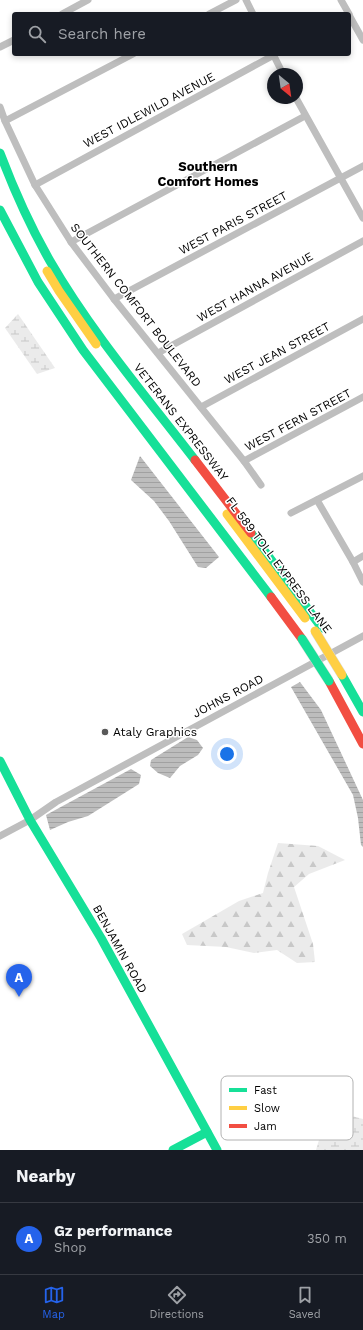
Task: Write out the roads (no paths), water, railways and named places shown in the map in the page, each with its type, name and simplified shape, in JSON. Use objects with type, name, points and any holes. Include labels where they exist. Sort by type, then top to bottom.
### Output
[{"type":"main road","name":"VETERANS EXPRESSWAY","points":[[0,153],[33,230],[51,262],[86,316],[275,563],[346,673],[363,695]]},
{"type":"main road","name":"FL 589 TOLL EXPRESS LANE","points":[[0,175],[26,233],[59,292],[101,351],[318,630]]},
{"type":"main road","points":[[0,210],[28,266],[45,295],[70,332],[243,558],[302,639],[329,681],[363,744]]},
{"type":"main road","points":[[346,673],[363,712]]},
{"type":"main road","name":"BENJAMIN ROAD","points":[[0,761],[30,820],[101,938],[217,1150]]},
{"type":"main road","points":[[174,1150],[207,1132]]},
{"type":"street","points":[[66,12],[88,0]]},
{"type":"street","points":[[213,12],[236,0]]},
{"type":"street","points":[[246,0],[252,12]]},
{"type":"street","points":[[341,0],[348,12]]},
{"type":"street","points":[[351,18],[363,40]]},
{"type":"street","points":[[0,47],[12,41]]},
{"type":"street","points":[[5,121],[129,56]]},
{"type":"street","name":"WEST IDLEWILD AVENUE","points":[[35,184],[271,56]]},
{"type":"street","points":[[274,56],[280,68]]},
{"type":"street","points":[[299,104],[363,218]]},
{"type":"street","name":"SOUTHERN COMFORT BOULEVARD","points":[[0,107],[5,121],[35,184],[71,242],[114,299],[244,461],[261,485]]},
{"type":"street","points":[[71,242],[305,116]]},
{"type":"street","name":"WEST PARIS STREET","points":[[114,299],[363,166]]},
{"type":"street","name":"WEST HANNA AVENUE","points":[[158,353],[363,241]]},
{"type":"street","name":"WEST JEAN STREET","points":[[201,407],[363,319]]},
{"type":"street","name":"WEST FERN STREET","points":[[244,461],[363,397]]},
{"type":"street","points":[[291,513],[363,476]]},
{"type":"street","points":[[317,500],[363,582]]},
{"type":"street","points":[[353,562],[363,556]]},
{"type":"street","name":"JOHNS ROAD","points":[[0,836],[30,820],[56,802],[363,636]]},
{"type":"place","name":"Ataly Graphics","points":[[105,732]]},
{"type":"place","name":"Gz performance","points":[[19,997]]},
{"type":"district","name":"Southern Comfort Homes","points":[[208,174]]}]
